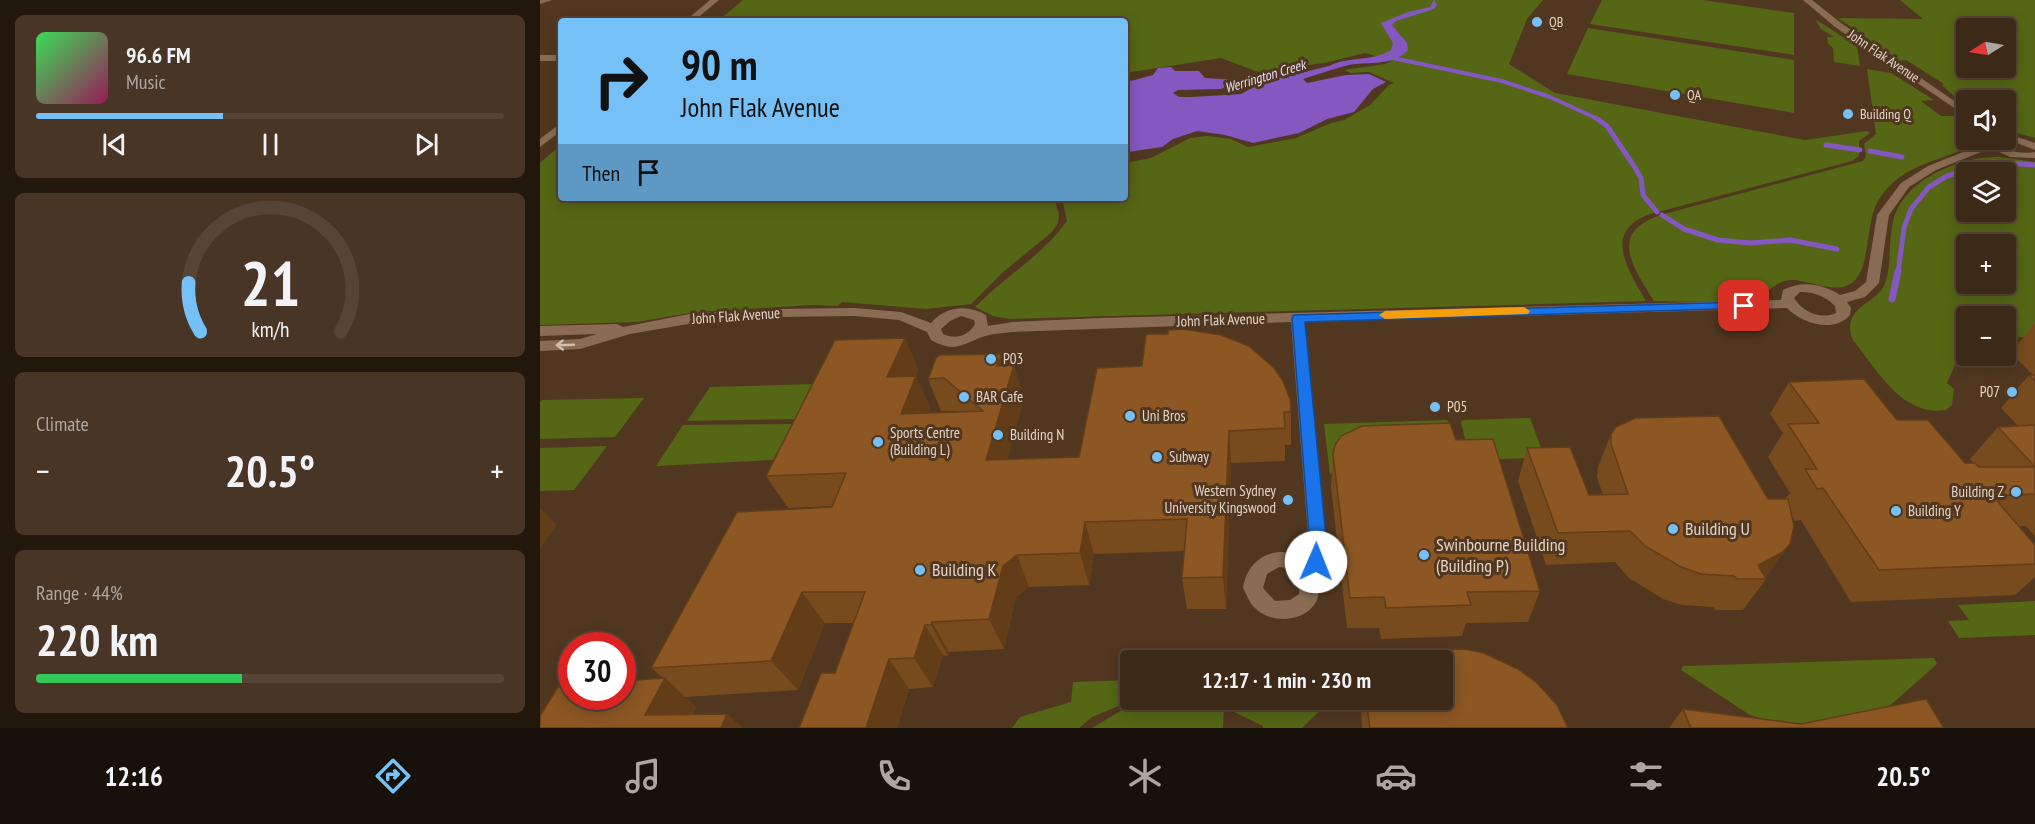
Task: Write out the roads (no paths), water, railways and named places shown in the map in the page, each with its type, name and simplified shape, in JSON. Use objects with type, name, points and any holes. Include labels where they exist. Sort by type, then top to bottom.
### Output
[{"type":"street","points":[[540,2],[548,0]]},
{"type":"street","points":[[693,18],[715,0]]},
{"type":"street","name":"John Flak Avenue","points":[[1807,0],[1838,25],[1956,106]]},
{"type":"street","points":[[540,58],[558,58]]},
{"type":"street","points":[[540,144],[558,129]]},
{"type":"street","points":[[2030,141],[2035,147]]},
{"type":"street","points":[[1838,300],[1860,294],[1872,283],[1883,215],[1900,190],[1923,172],[1978,150]]},
{"type":"street","points":[[1972,154],[2006,152],[2023,156],[2035,155]]},
{"type":"street","points":[[1797,288],[1818,290],[1838,300],[1844,312],[1835,320],[1810,317],[1790,304],[1787,295],[1797,288]]},
{"type":"street","name":"John Flak Avenue","points":[[914,320],[934,329],[936,338],[947,342],[966,340],[980,326],[1012,327],[1790,304]]},
{"type":"street","name":"John Flak Avenue","points":[[540,345],[580,344],[629,330],[694,318],[795,312],[855,312],[914,320],[966,312],[976,314],[980,326]]},
{"type":"street","points":[[934,329],[947,316]]},
{"type":"street","points":[[1298,318],[1318,547],[1316,562],[1310,574]]},
{"type":"street","name":"John Flak Avenue","points":[[540,331],[629,330]]},
{"type":"waterway","points":[[1388,57],[1502,81],[1550,97],[1596,118]]},
{"type":"waterway","points":[[1596,118],[1607,126],[1634,166],[1641,178],[1643,195],[1657,212]]},
{"type":"waterway","points":[[1826,145],[1860,150]]},
{"type":"waterway","points":[[1870,151],[1902,157]]},
{"type":"waterway","points":[[1898,273],[1904,228],[1911,209],[1929,187],[1947,176],[1992,162],[2035,165]]},
{"type":"waterway","points":[[1662,215],[1684,229],[1718,240],[1750,243],[1790,240],[1837,249]]},
{"type":"waterway","points":[[1892,299],[1898,271]]},
{"type":"place","name":"QB","points":[[1537,22]]},
{"type":"place","name":"QA","points":[[1675,95]]},
{"type":"place","name":"Building Q","points":[[1848,114]]},
{"type":"place","name":"P03","points":[[991,359]]},
{"type":"place","name":"P07","points":[[2012,392]]},
{"type":"place","name":"BAR Cafe","points":[[964,397]]},
{"type":"place","name":"P05","points":[[1435,407]]},
{"type":"place","name":"Uni Bros","points":[[1130,416]]},
{"type":"place","name":"Building N","points":[[998,435]]},
{"type":"place","name":"Sports Centre (Building L)","points":[[878,442]]},
{"type":"place","name":"Subway","points":[[1157,457]]},
{"type":"place","name":"Building Z","points":[[2016,492]]},
{"type":"place","name":"Western Sydney University Kingswood","points":[[1288,500]]},
{"type":"place","name":"Building Y","points":[[1896,511]]},
{"type":"place","name":"Building U","points":[[1673,529]]},
{"type":"place","name":"Swinbourne Building (Building P)","points":[[1424,555]]},
{"type":"place","name":"Building K","points":[[920,570]]},
{"type":"water label","name":"Werrington Creek","points":[[1265,76]]}]
